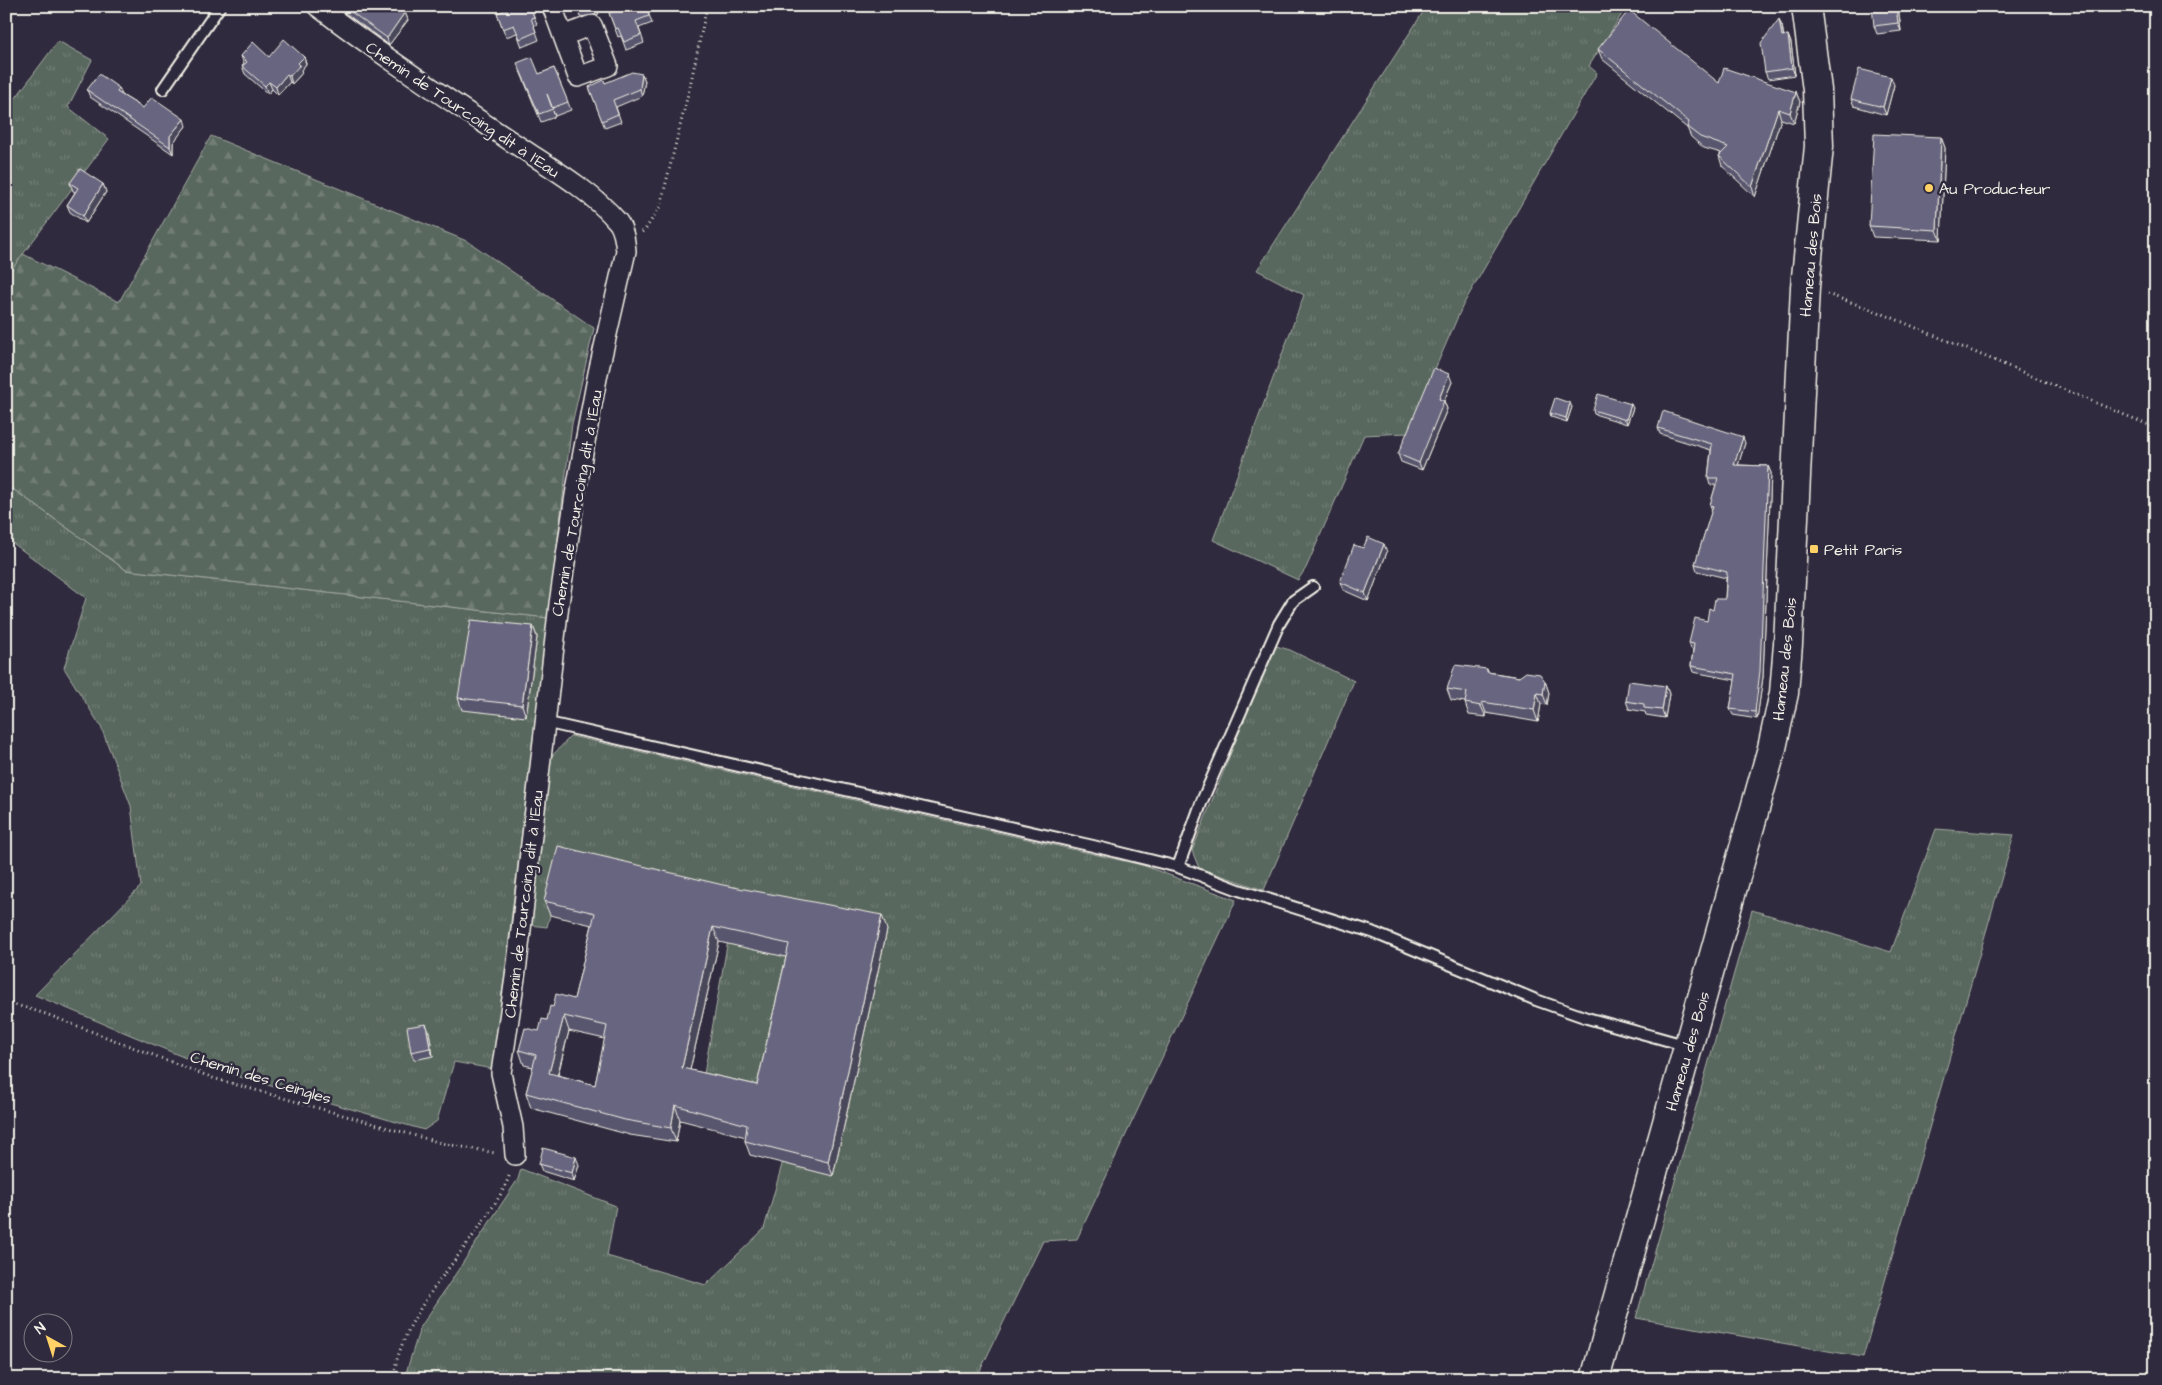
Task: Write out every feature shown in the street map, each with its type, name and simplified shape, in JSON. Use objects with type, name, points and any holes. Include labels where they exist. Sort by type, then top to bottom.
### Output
[{"type":"street","name":"Chemin de Tourcoing dit à l'Eau","points":[[316,6],[368,46],[564,177],[604,208],[620,224],[625,237],[626,251],[598,373],[575,495],[558,604],[519,946],[501,1073],[505,1098],[514,1127],[515,1155]]},
{"type":"street","points":[[552,6],[563,36]]},
{"type":"street","name":"Hameau des Bois","points":[[1595,1379],[1772,748],[1784,693],[1790,611],[1806,287],[1820,146],[1817,90],[1806,6]]},
{"type":"lane","points":[[163,88],[220,6]]},
{"type":"lane","points":[[1178,867],[1202,801],[1279,624],[1292,601],[1313,587]]},
{"type":"lane","points":[[544,722],[1093,846],[1178,867],[1239,890],[1380,935],[1536,1000],[1587,1018],[1688,1046]]},
{"type":"path","points":[[625,237],[645,230],[660,207],[690,86],[707,6]]},
{"type":"path","points":[[1691,6],[1702,11],[1713,12],[1731,6]]},
{"type":"path","points":[[1806,287],[1876,311],[2156,428]]},
{"type":"path","name":"Chemin des Ceingles","points":[[6,1002],[46,1014],[228,1082],[441,1142],[515,1155]]},
{"type":"path","points":[[392,1379],[398,1354],[411,1324],[495,1204],[508,1179],[515,1155]]},
{"type":"green space","points":[[1427,6],[1627,6],[1589,66],[1597,73],[1463,305],[1407,433],[1364,435],[1306,568],[1298,580],[1213,540],[1304,295],[1257,270]]},
{"type":"green space","points":[[58,41],[92,60],[68,107],[109,139],[6,277],[6,111]]},
{"type":"green space","points":[[211,136],[469,242],[594,328],[572,424],[548,618],[126,570],[6,484],[6,277],[23,254],[119,302]]},
{"type":"green space","points":[[6,484],[126,570],[548,618],[493,1069],[454,1062],[437,1121],[424,1130],[212,1069],[35,995],[141,886],[131,806],[101,727],[64,668],[86,598],[6,538]]},
{"type":"green space","points":[[1276,646],[1290,650],[1354,681],[1264,890],[1199,868],[1192,851],[1270,654]]},
{"type":"green space","points":[[571,736],[1142,865],[1236,900],[1077,1239],[1043,1241],[976,1379],[404,1379],[420,1328],[518,1179],[521,1169],[616,1206],[607,1256],[706,1285],[764,1229],[788,1143],[697,1113],[735,901],[564,860],[547,927],[530,925],[549,759]]},
{"type":"green space","points":[[1936,829],[2014,835],[1863,1357],[1636,1318],[1752,910],[1891,952]]},
{"type":"building","points":[[343,6],[397,6],[405,12],[387,38]]},
{"type":"building","points":[[515,6],[530,6],[534,17],[531,18],[536,32],[520,39],[514,25],[503,29],[497,13]]},
{"type":"building","points":[[576,6],[596,6],[578,10]]},
{"type":"building","points":[[627,6],[646,6],[649,16],[636,21],[641,35],[624,42],[618,28],[615,29],[609,13]]},
{"type":"building","points":[[1872,6],[1896,6],[1898,23],[1874,26]]},
{"type":"building","points":[[1629,10],[1719,83],[1724,68],[1796,92],[1790,113],[1778,109],[1752,187],[1719,156],[1728,147],[1700,137],[1687,127],[1689,122],[1598,49]]},
{"type":"building","points":[[1779,19],[1782,36],[1788,35],[1792,68],[1765,72],[1761,43]]},
{"type":"building","points":[[284,39],[304,57],[298,63],[300,65],[290,76],[287,74],[276,87],[269,82],[265,86],[242,66],[247,62],[241,56],[253,42],[269,57]]},
{"type":"building","points":[[532,57],[539,74],[554,68],[568,102],[539,114],[517,63]]},
{"type":"building","points":[[1859,69],[1891,77],[1883,107],[1851,99]]},
{"type":"building","points":[[632,72],[642,74],[640,89],[613,100],[618,114],[602,121],[589,87],[604,80],[605,83]]},
{"type":"building","points":[[99,74],[119,88],[117,92],[143,108],[152,97],[184,119],[170,136],[170,147],[87,90]]},
{"type":"building","points":[[1874,134],[1941,137],[1937,230],[1869,226]]},
{"type":"building","points":[[80,169],[103,184],[83,216],[67,205],[78,188],[70,183]]},
{"type":"building","points":[[1434,368],[1449,374],[1439,399],[1444,401],[1419,463],[1398,454]]},
{"type":"building","points":[[1598,394],[1631,404],[1626,420],[1593,410]]},
{"type":"building","points":[[1555,398],[1570,403],[1566,418],[1550,413]]},
{"type":"building","points":[[1663,411],[1743,437],[1734,465],[1768,466],[1760,671],[1755,712],[1730,709],[1736,674],[1691,666],[1694,644],[1689,643],[1695,618],[1707,621],[1709,608],[1713,610],[1715,599],[1725,599],[1727,572],[1695,564],[1713,506],[1710,505],[1718,478],[1708,478],[1712,444],[1658,428]]},
{"type":"building","points":[[1368,537],[1384,544],[1365,593],[1340,582],[1354,545],[1363,548]]},
{"type":"building","points":[[471,620],[533,626],[522,705],[458,698]]},
{"type":"building","points":[[1455,665],[1487,669],[1487,672],[1519,677],[1526,672],[1540,674],[1545,681],[1543,694],[1537,693],[1534,710],[1482,702],[1481,706],[1465,703],[1467,692],[1447,689]]},
{"type":"building","points":[[1629,681],[1666,686],[1662,710],[1644,708],[1644,704],[1626,701]]},
{"type":"building","points":[[558,846],[723,885],[882,915],[828,1162],[745,1141],[747,1125],[675,1105],[671,1128],[625,1120],[526,1093],[536,1055],[519,1050],[525,1028],[539,1031],[542,1019],[547,1020],[550,1006],[553,1007],[556,994],[574,999],[595,913],[544,901]],"holes":[[[713,927],[789,944],[757,1085],[682,1068]],[[564,1016],[607,1026],[595,1085],[549,1073]]]},
{"type":"building","points":[[426,1024],[430,1048],[411,1052],[407,1027]]},
{"type":"building","points":[[543,1148],[576,1157],[572,1173],[539,1164]]},
{"type":"place","name":"Au Producteur","points":[[1929,188]]},
{"type":"place","name":"Petit Paris","points":[[1814,549]]}]
